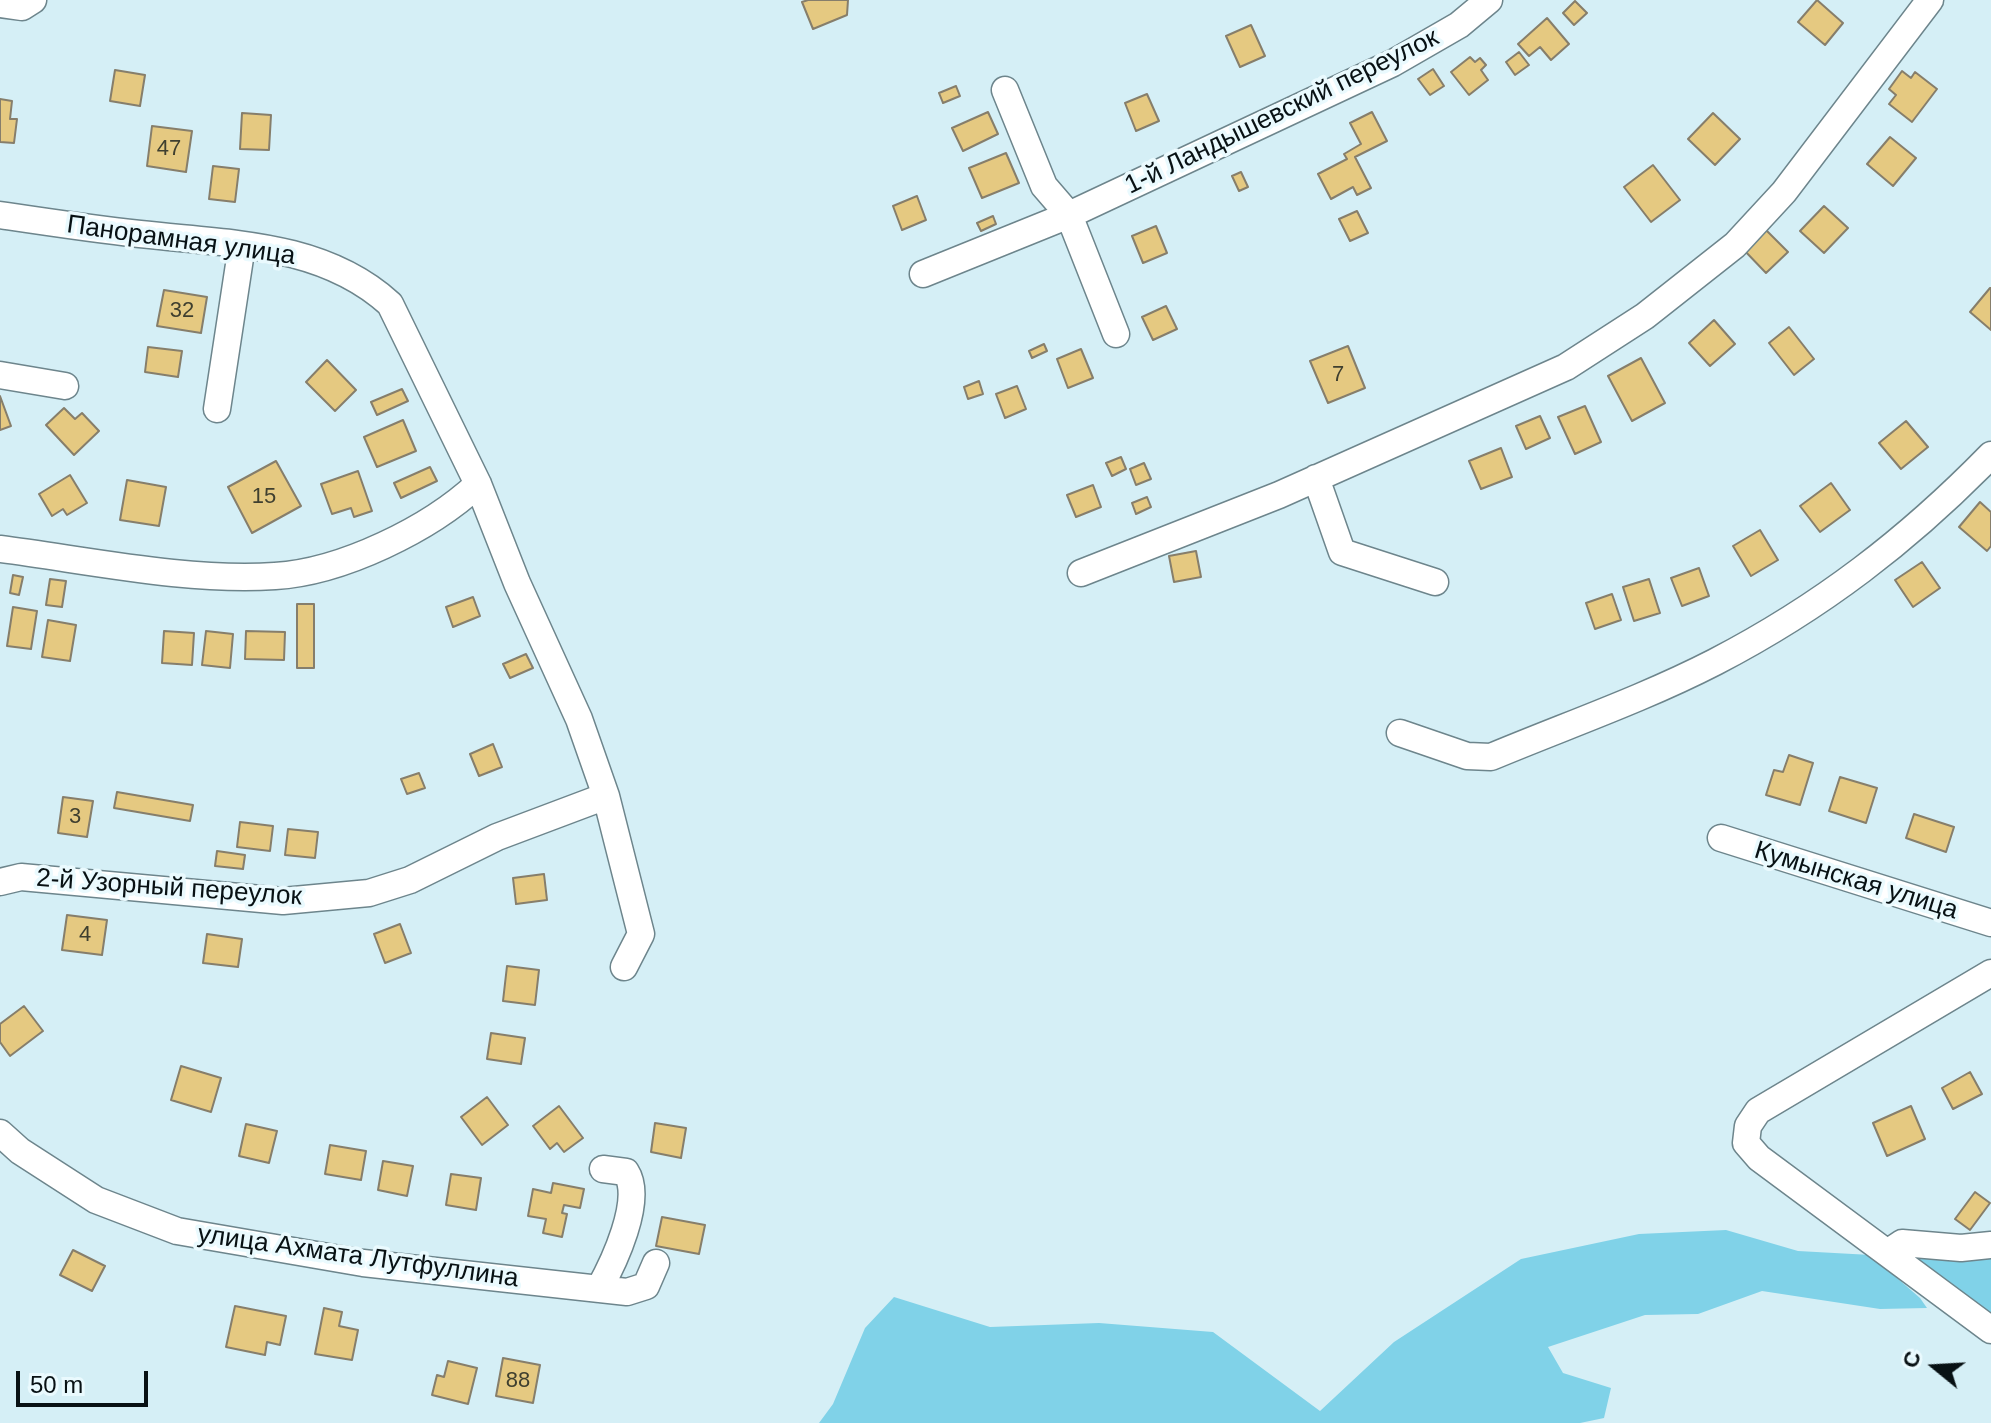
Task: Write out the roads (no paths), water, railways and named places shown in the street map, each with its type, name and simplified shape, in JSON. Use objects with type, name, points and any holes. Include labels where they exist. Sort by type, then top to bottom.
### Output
[{"type":"street","points":[[0,4],[22,7],[33,0]]},
{"type":"street","name":"1-й Ландышевский переулок","points":[[923,274],[1069,215],[1393,63],[1459,25],[1489,0]]},
{"type":"street","points":[[1081,573],[1279,495],[1566,367],[1691,283],[1735,245],[1784,192],[1930,0]]},
{"type":"street","points":[[1005,90],[1044,186],[1069,215],[1116,334]]},
{"type":"street","name":"Панорамная улица","points":[[0,215],[274,249],[336,267],[367,284],[390,304],[478,484],[517,583],[579,719],[606,796],[641,934],[624,967]]},
{"type":"street","points":[[217,409],[242,245]]},
{"type":"street","points":[[0,375],[65,386]]},
{"type":"street","points":[[1400,733],[1467,756],[1491,757],[1714,662],[1812,605],[1879,560],[1934,513],[1991,455]]},
{"type":"street","points":[[1316,478],[1342,552],[1435,582]]},
{"type":"street","points":[[0,549],[179,572],[275,576],[330,565],[395,541],[462,499],[478,484]]},
{"type":"street","name":"2-й Узорный переулок","points":[[0,882],[21,877],[283,901],[369,893],[410,880],[497,837],[606,796]]},
{"type":"street","name":"Кумынская улица","points":[[1721,838],[1991,923]]},
{"type":"street","points":[[1991,973],[1758,1111],[1748,1126],[1746,1143],[1759,1158],[1991,1330]]},
{"type":"street","name":"улица Ахмата Лутфуллина","points":[[0,1133],[20,1151],[96,1200],[177,1231],[363,1263],[627,1292],[646,1286],[656,1263]]},
{"type":"street","points":[[599,1289],[621,1249],[630,1200],[630,1179],[626,1172],[603,1169]]},
{"type":"street","points":[[1887,1253],[1902,1243],[1961,1248],[1991,1245]]}]
